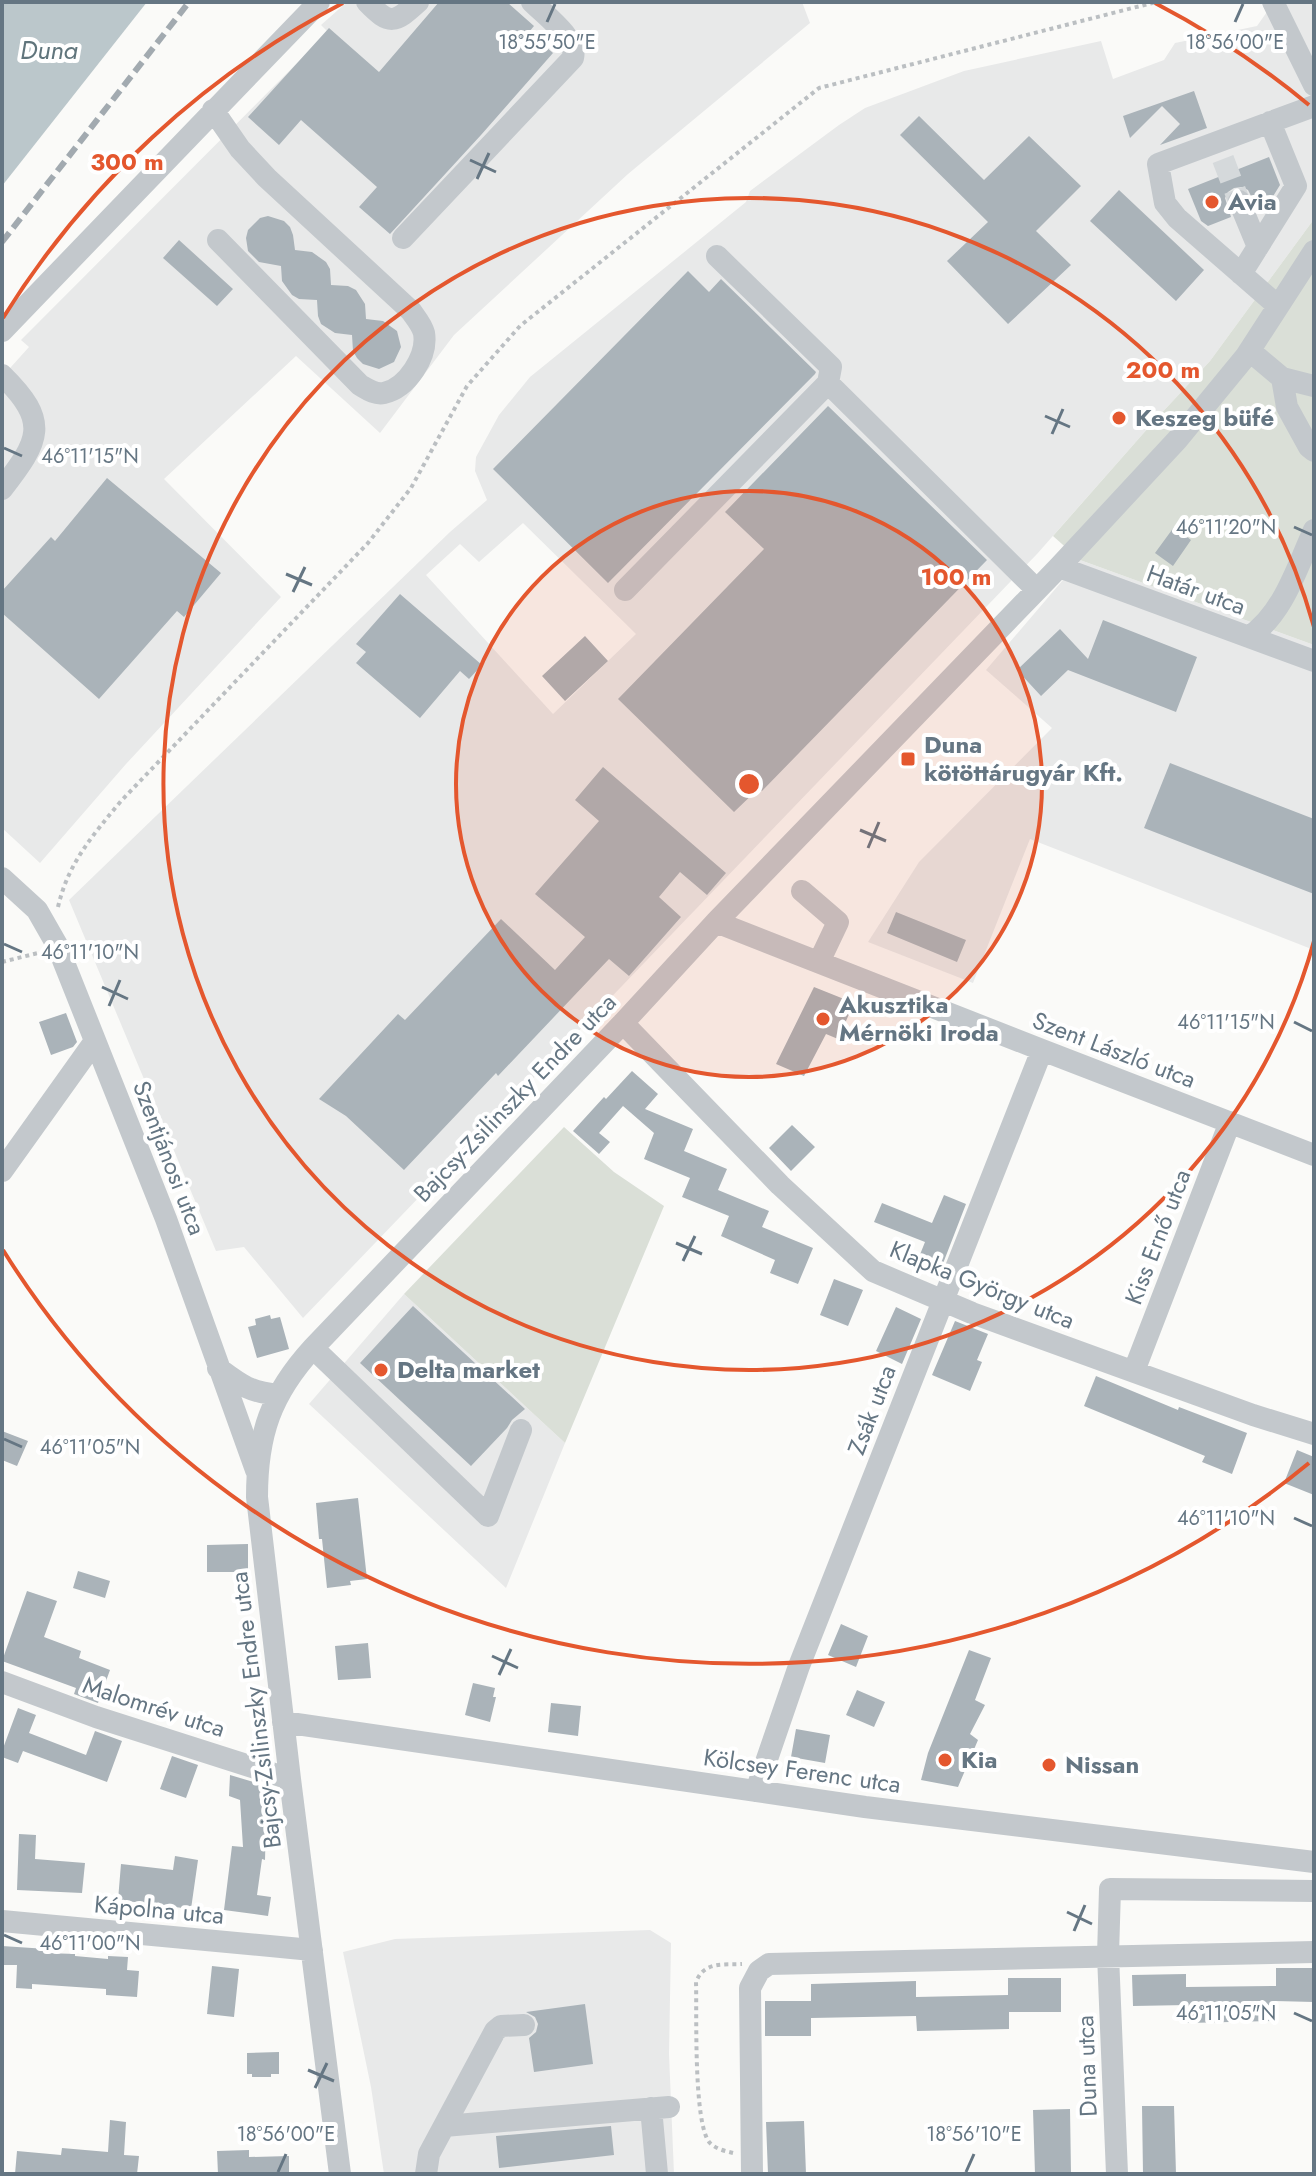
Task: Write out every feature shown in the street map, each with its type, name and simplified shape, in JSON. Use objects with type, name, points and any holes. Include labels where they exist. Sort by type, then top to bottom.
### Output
[{"type":"street","points":[[2,331],[319,2]]},
{"type":"street","points":[[367,2],[380,15],[392,20],[400,18],[418,2]]},
{"type":"street","points":[[403,238],[573,58],[575,51],[571,41],[532,2]]},
{"type":"street","points":[[1273,2],[1313,79]]},
{"type":"street","points":[[1278,306],[1177,218],[1165,203],[1158,164],[1220,151],[1270,122],[1314,106]]},
{"type":"street","points":[[213,110],[240,149],[267,178],[411,311],[424,334],[421,358],[399,386],[385,393],[367,390],[218,240]]},
{"type":"street","points":[[1241,274],[1296,186],[1270,122]]},
{"type":"street","points":[[1239,201],[1258,247]]},
{"type":"street","name":"Bajcsy-Zsilinszky Endre utca","points":[[340,2174],[257,1497],[261,1443],[268,1416],[290,1375],[313,1348],[1177,440],[1250,351],[1314,251]]},
{"type":"street","points":[[625,590],[828,383],[831,367],[717,256]]},
{"type":"street","points":[[1250,351],[1282,378],[1314,386]]},
{"type":"street","points":[[2,375],[25,399],[33,416],[34,431],[33,444],[25,459],[2,489]]},
{"type":"street","points":[[1282,378],[1287,407],[1314,451]]},
{"type":"street","points":[[828,383],[1036,589]]},
{"type":"street","points":[[1249,637],[1263,628],[1273,615],[1314,530]]},
{"type":"street","name":"Határ utca","points":[[1059,567],[1314,661]]},
{"type":"street","name":"Szentjánosi utca","points":[[2,878],[37,910],[58,948],[166,1219],[257,1475]]},
{"type":"street","points":[[802,891],[838,922],[819,962]]},
{"type":"street","name":"Szent László utca","points":[[716,922],[1314,1155]]},
{"type":"street","name":"Klapka György utca","points":[[623,1023],[780,1185],[873,1271],[942,1302],[1253,1415],[1314,1434]]},
{"type":"street","points":[[2,1171],[95,1041]]},
{"type":"street","name":"Zsák utca","points":[[756,1791],[799,1666],[1042,1050]]},
{"type":"street","name":"Kiss Ernő utca","points":[[1134,1371],[1230,1122]]},
{"type":"street","points":[[313,1348],[488,1516],[521,1430]]},
{"type":"street","points":[[217,1367],[258,1393],[279,1395]]},
{"type":"street","name":"Malomrév utca","points":[[2,1682],[96,1717],[290,1779]]},
{"type":"street","name":"Kölcsey Ferenc utca","points":[[283,1722],[896,1811],[1314,1862]]},
{"type":"street","points":[[1108,1955],[1110,1889],[1314,1891]]},
{"type":"street","name":"Kápolna utca","points":[[2,1921],[312,1950]]},
{"type":"street","points":[[751,2166],[750,1988],[759,1971],[769,1964],[1314,1952]]},
{"type":"street","name":"Duna utca","points":[[1108,1955],[1117,2174]]},
{"type":"street","points":[[426,2174],[429,2154],[495,2031],[501,2026],[524,2025]]},
{"type":"street","points":[[444,2126],[660,2108],[657,2174]]},
{"type":"path","points":[[58,910],[64,884],[86,843],[121,801],[368,543],[411,488],[467,386],[520,326],[819,88],[1156,2]]},
{"type":"path","points":[[2,962],[58,948]]},
{"type":"path","points":[[751,2166],[710,2143],[704,2132],[699,2103],[696,1982],[699,1974],[713,1965],[769,1964]]},
{"type":"shaded area","points":[[347,2],[802,2],[810,23],[628,174],[454,335],[380,433],[296,356],[164,479],[281,597],[126,764],[40,863],[2,828],[2,377],[29,347],[21,340],[328,32],[321,25]]},
{"type":"shaded area","points":[[1274,2],[1314,2],[1314,219],[1210,361],[1037,554],[303,1318],[244,1247],[216,1251],[69,900],[450,532],[487,500],[475,471],[476,457],[499,415],[530,377],[746,202],[750,191],[839,125],[865,108],[964,71],[1101,41],[1113,79],[1164,60],[1175,43],[1257,26]],"holes":[[[523,523],[636,634],[553,714],[426,575],[460,544],[479,562]]]},
{"type":"shaded area","points":[[1314,219],[1314,645],[1080,560],[1053,536],[1210,361]]},
{"type":"shaded area","points":[[1080,560],[1314,645],[1314,950],[1030,839],[973,983],[868,942],[919,862],[1052,728],[986,670]]},
{"type":"shaded area","points":[[564,1127],[614,1172],[664,1206],[565,1443],[404,1294]]},
{"type":"shaded area","points":[[404,1294],[565,1443],[506,1588],[309,1404]]},
{"type":"shaded area","points":[[650,1930],[671,1943],[669,2054],[674,2174],[384,2174],[371,2087],[343,1952],[395,1939]]},
{"type":"water","name":"Duna","points":[[2,2],[147,2],[2,186]]},
{"type":"building","points":[[439,2],[507,2],[534,26],[529,32],[553,53],[390,234],[359,207],[377,187],[301,120],[279,145],[248,117],[329,28],[379,72]]},
{"type":"building","points":[[1194,91],[1207,128],[1160,145],[1180,124],[1162,106],[1130,138],[1123,116]]},
{"type":"building","points":[[919,116],[984,180],[1029,136],[1081,186],[1036,231],[1071,265],[1008,324],[947,261],[988,222],[900,135]]},
{"type":"building","points":[[1269,157],[1280,185],[1269,203],[1257,208],[1248,190],[1234,188],[1225,198],[1231,217],[1208,226],[1201,221],[1188,189]]},
{"type":"building","points":[[1119,190],[1204,270],[1176,301],[1090,221]]},
{"type":"building","points":[[268,216],[284,221],[290,227],[295,250],[312,252],[326,262],[330,269],[331,285],[356,290],[365,304],[366,319],[383,321],[397,331],[401,347],[394,362],[379,369],[363,364],[353,351],[352,335],[335,333],[321,324],[317,300],[299,299],[292,295],[282,281],[281,266],[259,262],[248,251],[248,230],[260,218]]},
{"type":"building","points":[[179,240],[233,289],[217,306],[163,258]]},
{"type":"building","points":[[688,271],[709,292],[721,279],[816,372],[608,583],[493,469]]},
{"type":"building","points":[[828,406],[987,560],[762,791],[759,788],[734,812],[618,699],[764,549],[725,512]]},
{"type":"building","points":[[107,478],[221,573],[184,617],[177,611],[99,699],[2,613],[2,591],[51,537],[55,541]]},
{"type":"building","points":[[1174,527],[1191,540],[1173,566],[1155,553]]},
{"type":"building","points":[[400,594],[482,665],[469,679],[460,671],[420,718],[356,663],[366,652],[356,644]]},
{"type":"building","points":[[1103,620],[1197,657],[1176,712],[1068,670],[1041,696],[1017,670],[1060,629],[1088,659]]},
{"type":"building","points":[[585,636],[608,661],[565,701],[542,676]]},
{"type":"building","points":[[1170,763],[1314,819],[1314,894],[1144,828]]},
{"type":"building","points":[[603,767],[726,873],[707,895],[680,872],[659,897],[681,917],[629,976],[609,959],[404,1170],[346,1116],[319,1099],[398,1014],[405,1020],[501,919],[555,970],[585,937],[535,894],[599,821],[575,800]]},
{"type":"building","points":[[896,912],[966,940],[957,962],[887,933]]},
{"type":"building","name":"Akusztika Mérnöki Iroda","points":[[814,987],[854,1003],[838,1039],[826,1034],[804,1076],[776,1064]]},
{"type":"building","points":[[66,1013],[77,1042],[73,1047],[51,1055],[39,1022]]},
{"type":"building","points":[[632,1071],[658,1094],[645,1109],[693,1129],[684,1151],[727,1169],[718,1190],[769,1211],[762,1227],[813,1248],[798,1284],[770,1273],[775,1260],[721,1236],[729,1216],[682,1197],[690,1178],[644,1159],[654,1133],[623,1106],[599,1133],[610,1142],[599,1154],[573,1131]]},
{"type":"building","points":[[792,1125],[815,1147],[791,1171],[769,1148]]},
{"type":"building","points":[[944,1195],[966,1204],[942,1266],[919,1257],[925,1242],[874,1222],[882,1203],[932,1223]]},
{"type":"building","points":[[834,1279],[863,1290],[848,1326],[820,1315]]},
{"type":"building","points":[[413,1306],[525,1409],[471,1466],[360,1363]]},
{"type":"building","points":[[896,1307],[921,1319],[902,1364],[876,1351]]},
{"type":"building","points":[[270,1315],[271,1319],[280,1317],[289,1349],[257,1358],[248,1327],[256,1325],[255,1319]]},
{"type":"building","points":[[955,1321],[988,1334],[977,1360],[982,1362],[970,1391],[932,1375]]},
{"type":"building","points":[[1096,1376],[1178,1410],[1179,1407],[1247,1433],[1232,1474],[1202,1462],[1205,1456],[1084,1406]]},
{"type":"building","points":[[2,1431],[28,1441],[17,1466],[2,1460]]},
{"type":"building","points":[[1297,1450],[1314,1457],[1314,1495],[1284,1483]]},
{"type":"building","points":[[358,1498],[367,1579],[327,1588],[316,1503]]},
{"type":"building","points":[[248,1544],[248,1572],[207,1572],[207,1545]]},
{"type":"building","points":[[78,1571],[110,1581],[105,1598],[73,1588]]},
{"type":"building","points":[[27,1591],[57,1601],[44,1637],[81,1651],[79,1658],[110,1670],[98,1703],[74,1694],[76,1688],[2,1661]]},
{"type":"building","points":[[841,1624],[868,1636],[856,1667],[828,1655]]},
{"type":"building","points":[[368,1643],[371,1678],[338,1680],[335,1646]]},
{"type":"building","points":[[969,1650],[991,1658],[975,1700],[985,1705],[970,1734],[978,1740],[958,1787],[921,1780],[928,1753]]},
{"type":"building","points":[[473,1683],[495,1688],[490,1722],[465,1715]]},
{"type":"building","points":[[857,1690],[885,1702],[874,1727],[846,1715]]},
{"type":"building","points":[[551,1703],[581,1706],[578,1736],[548,1732]]},
{"type":"building","points":[[18,1708],[36,1715],[29,1733],[86,1755],[95,1731],[122,1741],[107,1782],[23,1751],[18,1763],[2,1757]]},
{"type":"building","points":[[796,1729],[830,1735],[825,1763],[791,1757]]},
{"type":"building","points":[[172,1756],[198,1765],[186,1798],[160,1789]]},
{"type":"building","points":[[230,1775],[267,1786],[270,1821],[266,1822],[265,1860],[262,1859],[257,1895],[271,1897],[268,1916],[224,1910],[232,1846],[243,1847],[240,1800],[229,1796]]},
{"type":"building","points":[[19,1834],[36,1835],[35,1859],[85,1863],[82,1893],[17,1890]]},
{"type":"building","points":[[175,1856],[198,1860],[191,1909],[118,1900],[121,1864],[173,1870]]},
{"type":"building","points":[[2,1946],[47,1949],[47,1953],[108,1959],[108,1956],[128,1957],[127,1970],[139,1971],[137,1997],[106,1995],[106,1989],[32,1984],[32,1989],[16,1988],[17,1965],[2,1965]]},
{"type":"building","points":[[212,1966],[239,1969],[234,2017],[207,2014]]},
{"type":"building","points":[[1276,1968],[1314,1968],[1314,2002],[1275,2001],[1275,2021],[1187,2023],[1187,2005],[1133,2006],[1132,1975],[1186,1974],[1186,1987],[1276,1986]]},
{"type":"building","points":[[1008,1978],[1061,1978],[1061,2012],[1009,2012],[1009,2029],[917,2031],[916,2016],[811,2018],[811,2036],[765,2036],[765,2001],[811,2001],[811,1984],[916,1981],[916,1997],[1008,1995]]},
{"type":"building","points":[[585,2004],[593,2064],[534,2072],[529,2038],[536,2032],[538,2024],[535,2017],[526,2012]]},
{"type":"building","points":[[279,2052],[279,2074],[252,2077],[252,2074],[247,2074],[247,2053]]},
{"type":"building","points":[[1142,2106],[1174,2106],[1176,2174],[1143,2174]]},
{"type":"building","points":[[1070,2109],[1071,2174],[1035,2174],[1033,2110]]},
{"type":"building","points":[[110,2120],[126,2122],[124,2155],[139,2156],[137,2174],[15,2174],[17,2151],[61,2155],[62,2148],[108,2152]]},
{"type":"building","points":[[804,2121],[806,2174],[768,2174],[766,2122]]},
{"type":"building","points":[[611,2126],[614,2155],[499,2168],[496,2136]]},
{"type":"building","points":[[249,2150],[249,2157],[289,2156],[289,2174],[218,2174],[217,2151]]},
{"type":"tunnel","points":[[1223,159],[1239,201]]},
{"type":"railway","points":[[2,242],[189,2]]},
{"type":"place","name":"Avia","points":[[1212,202]]},
{"type":"place","name":"Keszeg büfé","points":[[1119,418]]},
{"type":"place","name":"Duna kötöttárugyár Kft.","points":[[908,759]]},
{"type":"place","name":"Akusztika Mérnöki Iroda","points":[[823,1019]]},
{"type":"place","name":"Delta market","points":[[381,1370]]},
{"type":"place","name":"Kia","points":[[945,1760]]},
{"type":"place","name":"Nissan","points":[[1049,1765]]}]
